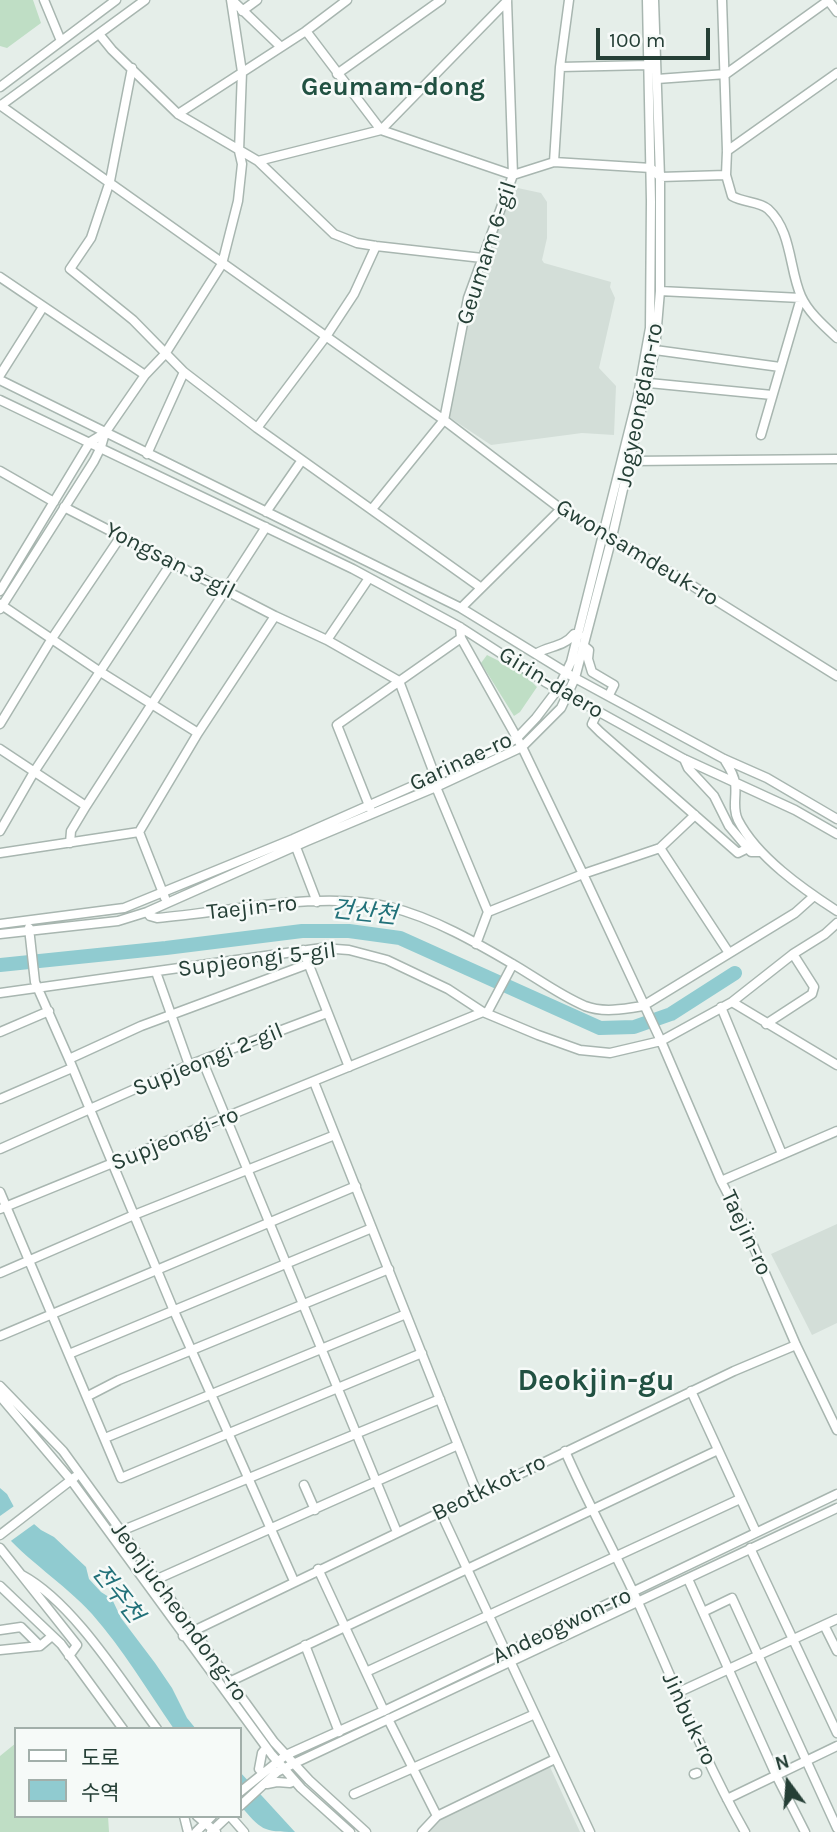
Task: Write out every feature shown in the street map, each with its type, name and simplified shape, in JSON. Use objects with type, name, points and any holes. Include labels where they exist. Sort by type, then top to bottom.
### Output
[{"type":"street","points":[[44,0],[61,41]]},
{"type":"street","points":[[0,87],[116,0]]},
{"type":"street","points":[[0,105],[145,0]]},
{"type":"street","points":[[231,0],[281,47]]},
{"type":"street","points":[[198,733],[1,606],[101,447],[105,433],[145,375],[165,354],[222,264],[238,201],[242,164],[239,151],[242,72],[231,0]]},
{"type":"street","points":[[242,11],[257,0]]},
{"type":"street","points":[[178,114],[306,31],[347,0]]},
{"type":"street","points":[[337,74],[441,0]]},
{"type":"street","points":[[554,162],[560,67],[569,0]]},
{"type":"street","name":"Jogyeongdan-ro","points":[[571,675],[583,645],[608,536],[650,328],[651,168],[646,0]]},
{"type":"street","name":"Jogyeongdan-ro","points":[[571,675],[579,635],[631,461],[655,350],[660,291],[660,177],[654,0]]},
{"type":"street","points":[[722,0],[726,74],[726,175],[732,196],[744,203],[756,203],[768,209],[782,230],[801,298],[837,338]]},
{"type":"street","points":[[657,79],[726,74],[829,0],[837,12]]},
{"type":"street","name":"Geumam 6-gil","points":[[381,130],[507,1]]},
{"type":"street","name":"Geumam 6-gil","points":[[444,419],[468,298],[513,175],[507,1]]},
{"type":"street","points":[[306,31],[381,130]]},
{"type":"street","points":[[99,34],[178,114],[258,161],[334,234],[357,243],[482,258]]},
{"type":"street","points":[[560,67],[649,65]]},
{"type":"street","points":[[132,68],[110,181],[91,238],[69,269],[133,320],[184,372],[257,428],[480,587]]},
{"type":"street","points":[[727,150],[837,73]]},
{"type":"street","name":"Gwonsamdeuk-ro","points":[[0,105],[444,419],[561,509],[837,676]]},
{"type":"street","points":[[258,161],[381,130],[513,175],[554,162],[651,168],[660,177],[726,175]]},
{"type":"street","points":[[257,428],[354,295],[376,246]]},
{"type":"street","points":[[0,277],[145,375]]},
{"type":"street","points":[[660,291],[801,298]]},
{"type":"street","points":[[761,435],[801,298]]},
{"type":"street","name":"Girin-daero","points":[[43,307],[0,378],[147,454],[461,608],[571,675],[724,759],[766,778],[837,819]]},
{"type":"street","points":[[655,350],[780,367]]},
{"type":"street","points":[[147,454],[184,372]]},
{"type":"street","points":[[649,383],[772,395]]},
{"type":"street","name":"Girin-daero","points":[[0,400],[369,578],[460,627],[558,689],[684,760],[794,810],[837,834]]},
{"type":"street","points":[[372,509],[444,419]]},
{"type":"street","points":[[0,591],[90,442],[105,433]]},
{"type":"street","points":[[631,461],[837,459]]},
{"type":"street","points":[[266,512],[302,460]]},
{"type":"street","points":[[0,482],[3,472],[54,502]]},
{"type":"street","name":"Yongsan 3-gil","points":[[64,507],[327,640],[399,681]]},
{"type":"street","points":[[461,608],[561,509]]},
{"type":"street","points":[[70,843],[71,831],[86,806],[266,527]]},
{"type":"street","points":[[0,724],[51,640],[121,536]]},
{"type":"street","points":[[0,831],[4,815],[172,562]]},
{"type":"street","points":[[327,640],[369,578]]},
{"type":"street","points":[[139,832],[198,733],[275,616]]},
{"type":"street","points":[[460,627],[461,638],[522,747],[644,1009]]},
{"type":"street","points":[[537,653],[547,647],[561,645],[574,634],[579,635]]},
{"type":"street","points":[[373,814],[337,724],[461,638]]},
{"type":"street","points":[[583,645],[589,650],[588,659],[592,672],[614,685],[609,695]]},
{"type":"street","name":"Garinae-ro","points":[[0,934],[30,935],[118,920],[168,904],[369,805],[517,738],[571,675]]},
{"type":"street","name":"Garinae-ro","points":[[0,924],[124,908],[373,814],[436,787],[522,747],[561,708],[571,675]]},
{"type":"street","points":[[399,681],[435,776],[436,787]]},
{"type":"street","points":[[598,711],[592,723],[600,733],[738,853],[748,848]]},
{"type":"street","points":[[0,750],[86,806]]},
{"type":"street","points":[[724,759],[735,783],[734,809],[738,821],[761,852],[814,896],[837,911]]},
{"type":"street","points":[[684,760],[688,768],[710,790],[729,826],[751,852],[761,852]]},
{"type":"street","name":"Garinae-ro","points":[[436,787],[488,912]]},
{"type":"street","points":[[477,944],[488,912],[583,874],[660,848],[695,815]]},
{"type":"street","points":[[0,853],[139,832]]},
{"type":"street","points":[[139,832],[168,904]]},
{"type":"street","points":[[294,843],[317,902]]},
{"type":"street","points":[[660,848],[729,953]]},
{"type":"street","name":"Taejin-ro","points":[[147,912],[157,918],[298,902],[355,901],[393,908],[412,913],[477,944],[511,967],[586,1006],[644,1009],[795,913],[814,896]]},
{"type":"street","points":[[28,921],[37,986],[191,1351],[294,1581]]},
{"type":"street","name":"Supjeongi 5-gil","points":[[0,993],[303,950],[349,950],[387,960],[448,989],[485,1012],[580,1050],[610,1053],[659,1038],[732,1002],[837,923]]},
{"type":"street","points":[[303,950],[349,1067]]},
{"type":"street","points":[[766,1024],[812,994],[814,987],[793,954]]},
{"type":"street","points":[[0,1098],[141,1026],[308,964]]},
{"type":"street","points":[[485,1012],[493,1004],[511,967]]},
{"type":"street","points":[[156,972],[189,1065]]},
{"type":"street","points":[[732,1002],[837,1065]]},
{"type":"street","points":[[721,1007],[782,1154]]},
{"type":"street","name":"Taejin-ro","points":[[644,1009],[837,1430]]},
{"type":"street","points":[[0,1032],[49,1011]]},
{"type":"street","name":"Supjeongi-ro","points":[[3,1208],[485,1012]]},
{"type":"street","name":"Supjeongi 2-gil","points":[[0,1149],[189,1065],[203,1062],[327,1013]]},
{"type":"street","points":[[203,1062],[397,1532]]},
{"type":"street","points":[[314,1082],[477,1493]]},
{"type":"street","points":[[721,1181],[837,1130]]},
{"type":"street","points":[[0,1273],[66,1243],[335,1135]]},
{"type":"street","points":[[0,1336],[355,1186]]},
{"type":"street","points":[[0,1192],[3,1208],[29,1261],[121,1478],[422,1353]]},
{"type":"street","points":[[69,1354],[372,1227]]},
{"type":"street","points":[[88,1396],[119,1380],[388,1269]]},
{"type":"street","points":[[105,1438],[406,1314]]},
{"type":"street","name":"Beotkkot-ro","points":[[183,1636],[691,1391],[796,1345]]},
{"type":"street","name":"Jeonjucheondong-ro","points":[[0,1385],[62,1451],[229,1682],[293,1764],[366,1832]]},
{"type":"street","points":[[691,1391],[756,1532]]},
{"type":"street","name":"Jeonjucheondong-ro","points":[[0,1396],[69,1482],[277,1767],[290,1782],[349,1832]]},
{"type":"street","points":[[121,1531],[440,1399]]},
{"type":"street","points":[[155,1580],[458,1445]]},
{"type":"street","points":[[229,1682],[718,1450]]},
{"type":"street","name":"Jinbuk-ro","points":[[565,1451],[591,1510],[633,1592],[727,1799],[745,1832]]},
{"type":"street","points":[[0,1535],[79,1474]]},
{"type":"street","points":[[304,1485],[315,1510]]},
{"type":"street","name":"Andeogwon-ro","points":[[277,1767],[293,1764],[633,1592],[837,1494]]},
{"type":"street","points":[[366,1672],[740,1499]]},
{"type":"street","name":"Andeogwon-ro","points":[[509,1655],[638,1603],[837,1508]]},
{"type":"street","points":[[440,1511],[590,1832]]},
{"type":"street","points":[[0,1548],[77,1645],[69,1656]]},
{"type":"street","points":[[750,1548],[837,1733]]},
{"type":"street","points":[[318,1569],[386,1715],[437,1816]]},
{"type":"street","points":[[22,1575],[36,1583],[93,1643],[156,1727]]},
{"type":"street","points":[[688,1579],[776,1775],[805,1832]]},
{"type":"street","points":[[0,1586],[61,1644],[122,1727]]},
{"type":"street","points":[[703,1612],[732,1598],[837,1828]]},
{"type":"street","points":[[677,1693],[837,1619]]},
{"type":"street","points":[[824,1625],[837,1651]]},
{"type":"street","points":[[0,1630],[21,1627],[40,1646]]},
{"type":"street","points":[[0,1650],[40,1646],[52,1636]]},
{"type":"street","points":[[305,1646],[339,1732]]},
{"type":"street","points":[[354,1794],[535,1714]]},
{"type":"street","name":"Andeogwon-ro","points":[[277,1767],[286,1755],[386,1715]]},
{"type":"street","points":[[727,1799],[837,1746]]},
{"type":"street","points":[[263,1773],[259,1769],[264,1750]]},
{"type":"street","points":[[422,1832],[437,1816],[555,1759]]},
{"type":"street","points":[[242,1790],[263,1773],[277,1767]]},
{"type":"street","points":[[242,1804],[266,1782],[277,1767]]},
{"type":"street","points":[[266,1782],[290,1782]]},
{"type":"street","points":[[196,1832],[205,1819],[214,1830],[227,1818]]},
{"type":"street","points":[[231,1818],[244,1832]]},
{"type":"shaded area","points":[[513,187],[541,193],[547,202],[547,238],[542,260],[544,263],[611,282],[610,287],[615,298],[599,368],[616,386],[614,435],[582,433],[491,445],[449,417],[468,303],[487,248]]},
{"type":"shaded area","points":[[837,1224],[837,1323],[812,1335],[771,1254]]},
{"type":"shaded area","points":[[550,1767],[580,1832],[426,1832],[437,1819]]},
{"type":"green space","points":[[0,0],[33,0],[41,23],[7,48],[0,46]]},
{"type":"green space","points":[[487,655],[523,673],[537,687],[520,712],[514,716],[481,663]]},
{"type":"green space","points":[[14,1745],[14,1818],[108,1818],[109,1832],[0,1832],[0,1756]]},
{"type":"water","points":[[0,1488],[14,1507],[41,1530],[54,1537],[86,1567],[89,1579],[112,1599],[121,1618],[172,1688],[194,1727],[173,1727],[124,1655],[92,1614],[0,1529]]},
{"type":"water","points":[[242,1774],[295,1832],[269,1830],[253,1820],[242,1807]]},
{"type":"pier","points":[[17,1504],[37,1522],[8,1543],[0,1534],[0,1516]]},
{"type":"waterway","name":"건산천","points":[[0,965],[302,931],[349,931],[400,938],[600,1028],[634,1027],[671,1014],[735,973]]},
{"type":"district","name":"Geumam-dong","points":[[393,88]]},
{"type":"district","name":"Deokjin-gu","points":[[596,1381]]},
{"type":"water label","name":"전주천","points":[[117,1594]]}]
